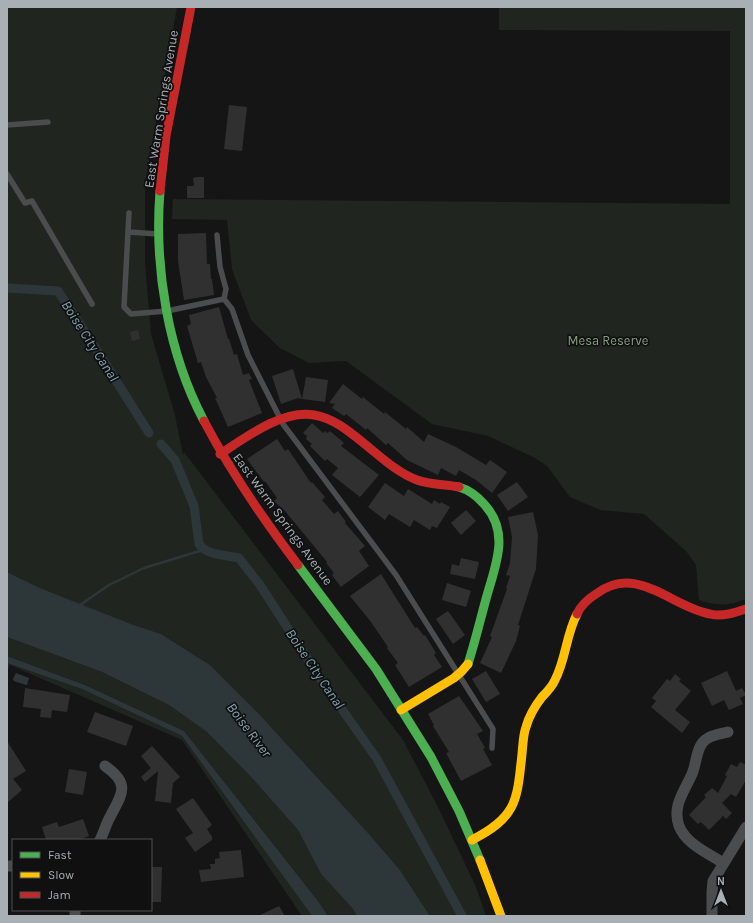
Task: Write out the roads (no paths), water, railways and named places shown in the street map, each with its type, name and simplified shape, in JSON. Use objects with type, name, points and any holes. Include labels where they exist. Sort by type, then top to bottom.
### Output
[{"type":"street","name":"East Warm Springs Avenue","points":[[191,7],[165,150],[160,186],[158,234],[160,266],[167,310],[177,353],[187,384],[220,454],[250,499],[366,655],[442,777],[472,840],[501,916]]},
{"type":"street","points":[[220,454],[280,419],[298,414],[317,415],[332,420],[402,473],[417,480],[455,486],[469,492],[484,503],[495,521],[499,537],[498,556],[466,666],[459,674],[401,710]]},
{"type":"street","points":[[472,840],[493,830],[509,815],[518,792],[526,725],[532,710],[555,682],[563,665],[571,625],[578,609],[592,596],[608,586],[623,583],[636,584],[650,588],[713,615],[726,615],[746,609]]},
{"type":"street","points":[[723,863],[688,840],[679,827],[677,804],[692,774],[701,745],[709,737],[728,732]]},
{"type":"street","points":[[100,839],[122,794],[121,783],[116,774],[105,766]]},
{"type":"street","points":[[712,916],[713,881],[746,827]]},
{"type":"lane","points":[[7,125],[48,122]]},
{"type":"lane","points":[[7,174],[24,203],[32,201],[92,304]]},
{"type":"lane","points":[[129,213],[124,307],[132,314],[167,310],[224,299]]},
{"type":"lane","points":[[128,232],[158,234]]},
{"type":"lane","points":[[217,235],[220,267],[226,289],[224,299],[232,309],[248,355],[280,419],[396,575],[493,729],[492,748]]},
{"type":"water","name":"Boise River","points":[[7,572],[40,588],[131,624],[161,634],[210,665],[260,715],[368,833],[400,870],[430,916],[357,916],[353,909],[321,874],[298,830],[253,779],[207,732],[169,705],[102,672],[7,637]]},
{"type":"water","points":[[7,656],[85,685],[184,731],[318,901],[328,916],[312,916],[182,736],[82,689],[7,663]]},
{"type":"water","points":[[16,673],[29,678],[27,685],[14,681],[13,679]]},
{"type":"waterway","name":"Boise City Canal","points":[[7,288],[58,291],[149,433]]},
{"type":"waterway","name":"Boise City Canal","points":[[161,444],[175,460],[194,506],[199,544],[207,551],[212,553],[239,558],[260,585],[320,678],[377,759],[462,916]]},
{"type":"waterway","points":[[80,605],[109,585],[144,568],[203,550]]},
{"type":"park label","name":"Mesa Reserve","points":[[608,340]]}]
